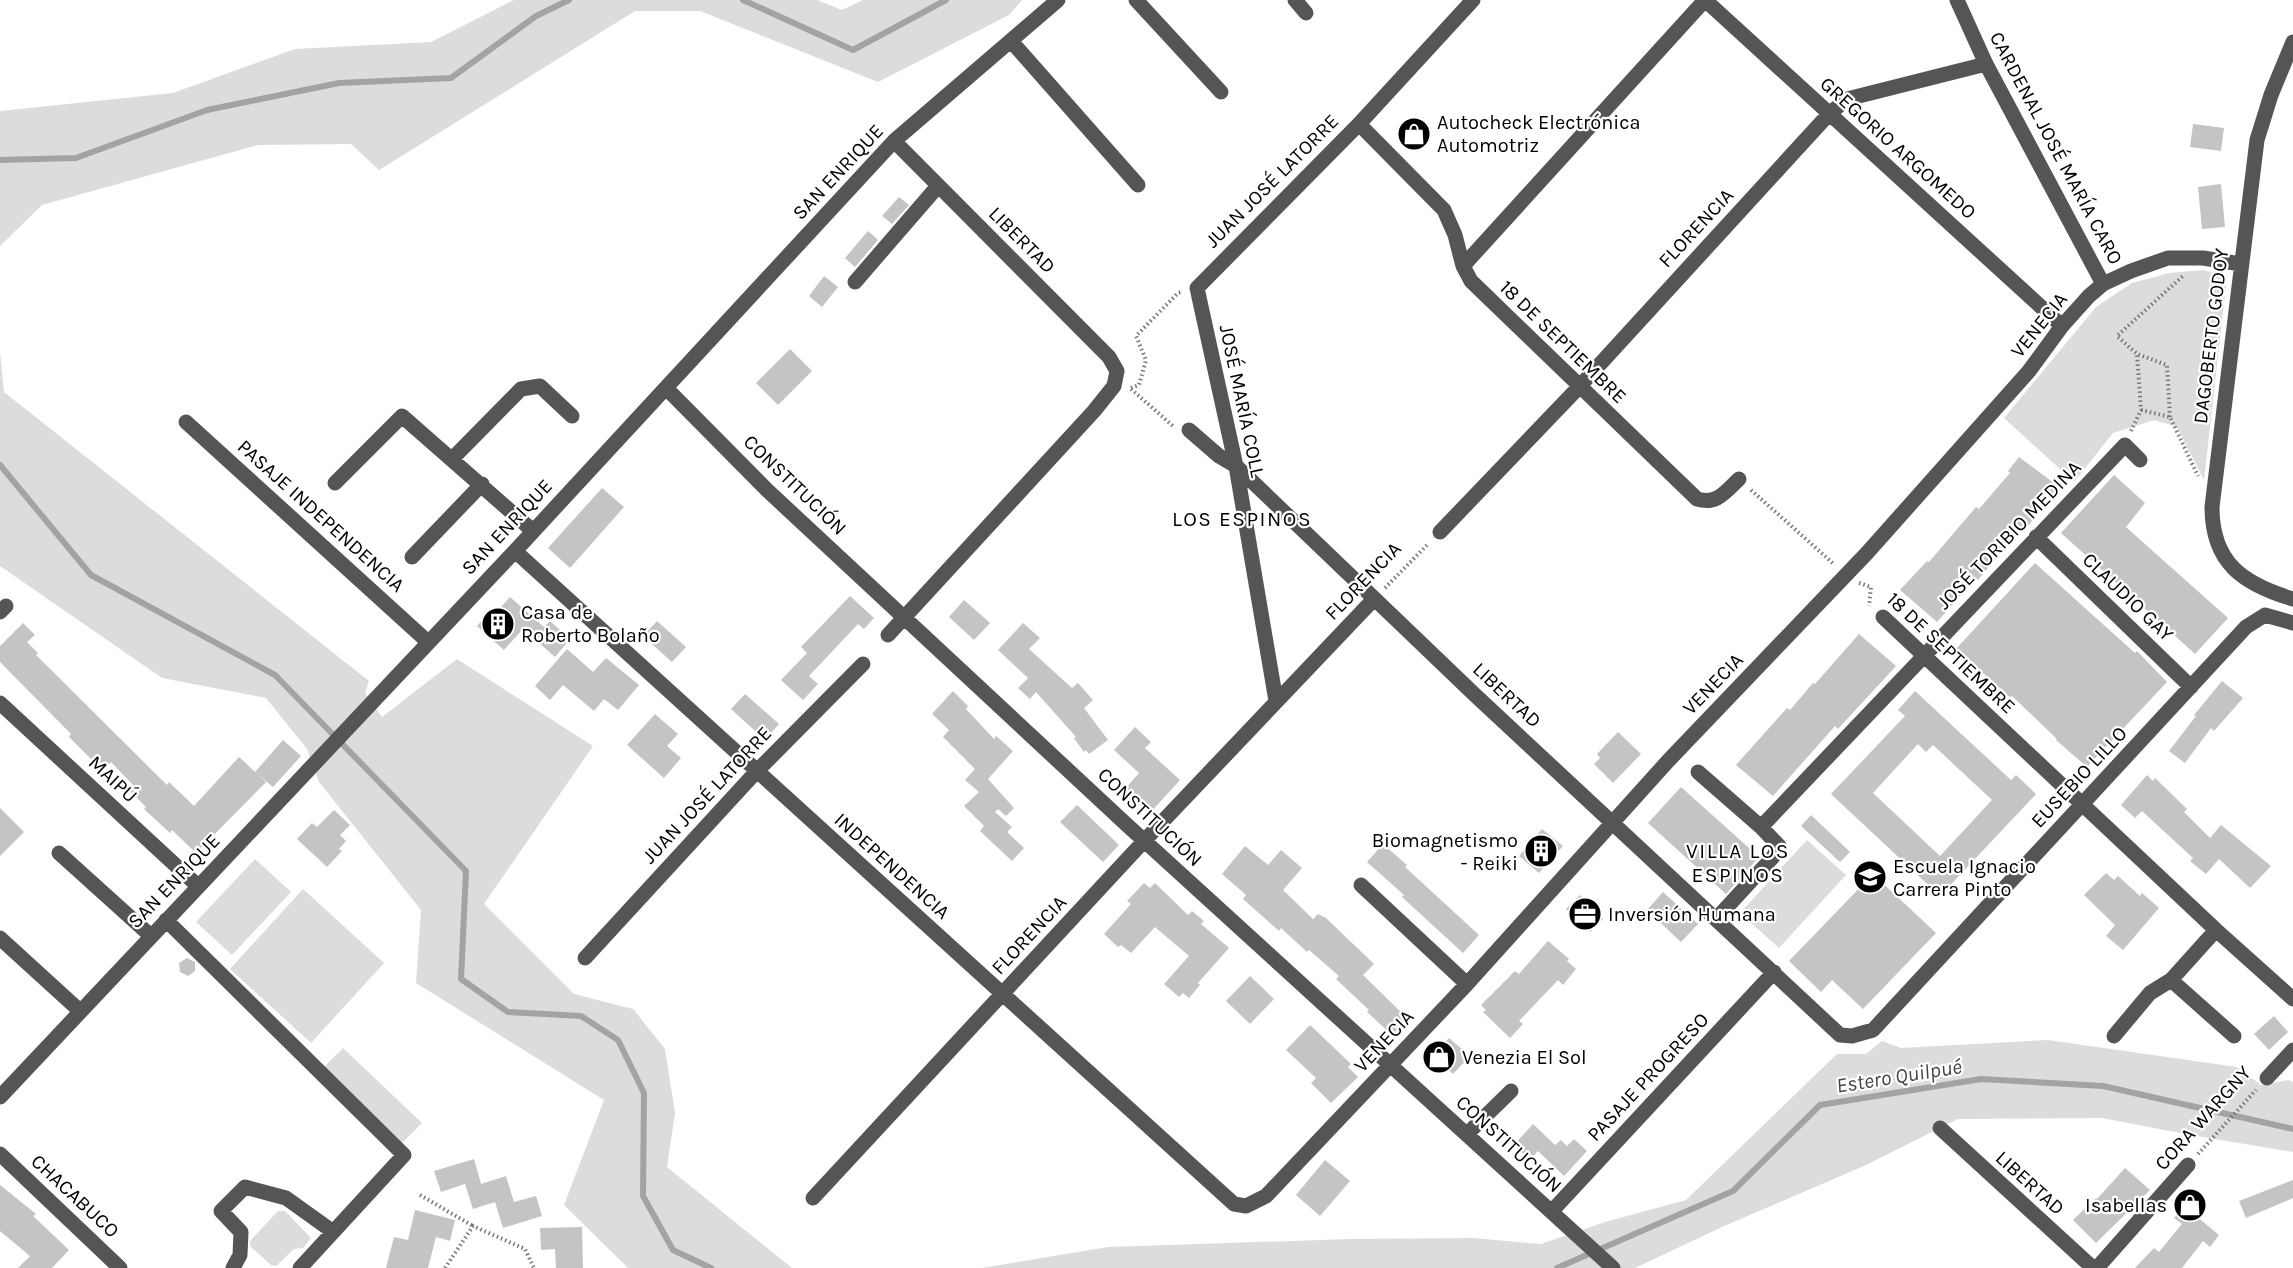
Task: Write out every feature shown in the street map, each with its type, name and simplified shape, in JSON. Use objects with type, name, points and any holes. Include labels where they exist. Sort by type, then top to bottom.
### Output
[{"type":"street","name":"SAN ENRIQUE","points":[[0,1096],[515,551],[894,141],[1058,0]]},
{"type":"street","points":[[1136,0],[1221,92]]},
{"type":"street","points":[[1295,0],[1306,13]]},
{"type":"street","name":"JUAN JOSÉ LATORRE","points":[[1197,288],[1359,124],[1473,0]]},
{"type":"street","points":[[1463,266],[1705,0]]},
{"type":"street","name":"GREGORIO ARGOMEDO","points":[[1705,0],[2062,326]]},
{"type":"street","name":"CARDENAL JOSÉ MARÍA CARO","points":[[1957,0],[1986,64],[2103,284]]},
{"type":"street","points":[[1011,41],[1138,185]]},
{"type":"street","name":"DAGOBERTO GODOY","points":[[2293,42],[2271,95],[2257,140],[2212,507],[2212,525],[2220,551],[2237,573],[2277,594],[2293,599]]},
{"type":"street","name":"FLORENCIA","points":[[1440,532],[1579,387],[1829,114],[1847,99],[1986,64]]},
{"type":"street","name":"18 DE SEPTIEMBRE","points":[[1359,124],[1444,210],[1470,281],[1697,500],[1708,502],[1720,498],[1739,479]]},
{"type":"street","name":"LIBERTAD","points":[[894,141],[1109,357],[1117,371],[1114,386],[1094,411],[1042,470],[904,616]]},
{"type":"street","points":[[855,282],[938,186]]},
{"type":"street","name":"VENECIA","points":[[1246,1206],[1266,1196],[1467,984],[1668,761],[1845,577],[2029,371],[2062,326],[2103,284],[2168,258],[2203,258],[2241,264]]},
{"type":"street","name":"JOSÉ MARÍA COLL","points":[[1197,288],[1236,466],[1276,701]]},
{"type":"street","points":[[452,459],[521,388],[540,386],[572,416]]},
{"type":"street","name":"CONSTITUCIÓN","points":[[666,388],[767,489],[1144,841],[1613,1268]]},
{"type":"street","points":[[335,483],[402,416],[533,531]]},
{"type":"street","name":"PASAJE INDEPENDENCIA","points":[[186,422],[428,642]]},
{"type":"street","name":"LIBERTAD","points":[[1189,430],[1219,456],[1236,466],[1374,599],[1840,1035],[1852,1036]]},
{"type":"street","name":"JOSÉ TORIBIO MEDINA","points":[[1761,827],[2125,445],[2140,460]]},
{"type":"street","points":[[412,557],[482,484]]},
{"type":"street","name":"CLAUDIO GAY","points":[[2036,537],[2191,687]]},
{"type":"street","name":"INDEPENDENCIA","points":[[515,551],[1234,1204],[1246,1206]]},
{"type":"street","name":"FLORENCIA","points":[[813,1198],[1144,841],[1374,599]]},
{"type":"street","name":"EUSEBIO LILLO","points":[[1852,1036],[1873,1030],[2246,627],[2265,615],[2293,623]]},
{"type":"street","points":[[888,634],[904,616]]},
{"type":"street","name":"18 DE SEPTIEMBRE","points":[[1883,617],[2216,930],[2293,999]]},
{"type":"street","name":"JUAN JOSÉ LATORRE","points":[[585,958],[756,772],[863,664]]},
{"type":"street","name":"MAIPÚ","points":[[0,703],[198,886]]},
{"type":"street","points":[[1698,772],[1761,827],[1779,846],[1773,857],[1716,919]]},
{"type":"street","points":[[59,853],[151,936]]},
{"type":"street","points":[[1361,885],[1467,984]]},
{"type":"street","points":[[166,920],[404,1155],[300,1268]]},
{"type":"street","points":[[2114,1036],[2150,993],[2171,980],[2216,930]]},
{"type":"street","points":[[0,938],[80,1011]]},
{"type":"street","name":"PASAJE PROGRESO","points":[[1552,1211],[1774,972]]},
{"type":"street","points":[[2171,980],[2234,1036]]},
{"type":"street","name":"CORA WARGNY","points":[[2267,1078],[2293,1050]]},
{"type":"street","points":[[1467,1134],[1511,1091]]},
{"type":"street","name":"LIBERTAD","points":[[1940,1128],[2095,1268]]},
{"type":"street","name":"CHACABUCO","points":[[0,1154],[116,1267]]},
{"type":"street","name":"CORA WARGNY","points":[[2095,1268],[2188,1166]]},
{"type":"street","points":[[233,1268],[240,1255],[241,1232],[221,1211],[245,1187],[286,1198],[332,1231]]},
{"type":"path","points":[[2198,477],[2170,417],[2167,365],[2137,354],[2117,336],[2203,258]]},
{"type":"path","points":[[1189,430],[1178,430],[1130,388],[1139,385],[1146,360],[1136,336],[1178,292],[1197,288]]},
{"type":"path","points":[[2137,354],[2141,410],[2170,417]]},
{"type":"path","name":"18 DE SEPTIEMBRE","points":[[1739,479],[1845,577],[1871,587],[1869,607],[1883,617]]},
{"type":"path","name":"FLORENCIA","points":[[1374,599],[1440,532]]},
{"type":"path","name":"CORA WARGNY","points":[[2188,1166],[2267,1078]]},
{"type":"path","points":[[420,1195],[473,1226],[525,1249],[534,1268]]},
{"type":"path","points":[[445,1268],[473,1226]]},
{"type":"shaded area","points":[[514,0],[817,0],[842,10],[863,0],[1022,0],[1009,15],[878,82],[700,11],[635,11],[379,170],[351,144],[258,145],[42,205],[0,246],[0,111],[173,93],[295,49],[431,42]]},
{"type":"shaded area","points":[[2203,270],[2227,276],[2204,480],[2177,427],[2154,420],[2113,433],[2074,482],[2004,418],[2096,307],[2132,283],[2169,273]]},
{"type":"shaded area","points":[[0,352],[4,392],[369,681],[365,693],[382,717],[457,659],[593,746],[484,904],[574,994],[633,1009],[665,1049],[675,1113],[667,1167],[792,1268],[628,1268],[564,1205],[604,1100],[416,983],[421,910],[319,782],[307,749],[266,698],[162,678],[0,566]]},
{"type":"shaded area","points":[[1807,840],[1846,875],[1779,948],[1740,913]]},
{"type":"shaded area","points":[[255,859],[291,892],[232,955],[196,922]]},
{"type":"shaded area","points":[[303,889],[384,963],[311,1043],[230,969]]},
{"type":"shaded area","points":[[2048,1040],[2237,1067],[2261,1085],[2288,1080],[2293,1082],[2293,1152],[2102,1118],[1958,1119],[1866,1165],[1722,1227],[1635,1268],[982,1268],[1108,1247],[1350,1239],[1473,1238],[1541,1244],[1605,1222],[1686,1200],[1837,1054],[1866,1054],[1882,1041],[1901,1048]]},
{"type":"shaded area","points":[[343,1048],[422,1123],[402,1143],[323,1068]]},
{"type":"shaded area","points":[[278,1211],[285,1211],[311,1238],[303,1248],[294,1249],[276,1266],[271,1265],[250,1246],[250,1241]]},
{"type":"building","points":[[2193,124],[2224,128],[2221,151],[2190,147]]},
{"type":"building","points":[[2221,184],[2225,227],[2202,229],[2198,187]]},
{"type":"building","points":[[899,197],[909,205],[892,224],[882,216]]},
{"type":"building","points":[[868,231],[878,240],[855,267],[845,258]]},
{"type":"building","points":[[824,276],[838,287],[822,307],[809,296]]},
{"type":"building","points":[[790,349],[812,371],[778,405],[756,383]]},
{"type":"building","points":[[2019,457],[2058,486],[2026,529],[2022,527],[1978,580],[1976,578],[1937,622],[1900,590],[1927,561],[1929,562],[1976,507],[1979,509],[2010,473],[2008,471]]},
{"type":"building","points":[[2114,475],[2145,503],[2126,527],[2228,618],[2195,654],[2061,533]]},
{"type":"building","points":[[602,488],[624,507],[570,568],[548,548]]},
{"type":"building","points":[[2035,563],[2135,653],[2137,651],[2167,682],[2087,767],[2012,696],[2010,697],[1956,649]]},
{"type":"building","points":[[850,596],[874,618],[864,629],[858,624],[809,676],[818,684],[803,700],[781,680],[807,653],[801,647]]},
{"type":"building","points":[[510,597],[544,627],[550,621],[570,639],[555,657],[523,629],[504,650],[477,626],[489,612],[493,616]]},
{"type":"building","points":[[964,600],[990,623],[974,640],[949,617]]},
{"type":"building","points":[[657,621],[686,647],[672,662],[643,636]]},
{"type":"building","points":[[23,623],[35,635],[27,642],[38,653],[36,655],[167,785],[169,782],[194,806],[239,757],[266,782],[196,853],[172,830],[170,833],[144,809],[146,807],[130,791],[135,787],[111,762],[103,770],[89,757],[69,737],[71,734],[0,662],[0,646]]},
{"type":"building","points":[[1023,623],[1040,638],[1029,649],[1072,688],[1078,683],[1093,700],[1084,708],[1108,740],[1089,754],[1086,750],[1084,752],[1074,738],[1076,737],[1036,692],[1030,699],[1018,688],[1028,678],[998,650]]},
{"type":"building","points":[[1859,634],[1896,666],[1838,729],[1835,726],[1773,796],[1736,765],[1787,708],[1790,710],[1813,683],[1815,684]]},
{"type":"building","points":[[567,649],[593,672],[606,658],[639,685],[618,710],[604,699],[594,711],[563,685],[550,700],[535,686]]},
{"type":"building","points":[[2222,681],[2243,698],[2214,731],[2211,728],[2185,763],[2169,751]]},
{"type":"building","points":[[953,691],[968,706],[966,709],[994,739],[996,736],[1013,751],[988,779],[1014,808],[1006,816],[998,809],[995,812],[1012,827],[1007,832],[1024,848],[1012,861],[980,831],[984,826],[964,806],[979,792],[965,780],[975,769],[943,737],[949,730],[932,714]]},
{"type":"building","points":[[1915,691],[2011,780],[2016,775],[2036,794],[1940,896],[1831,794],[1905,716],[1898,710]],"holes":[[[1918,744],[1926,752],[1933,745],[1992,800],[1940,856],[1873,793]]]},
{"type":"building","points":[[745,694],[779,724],[765,740],[731,709]]},
{"type":"building","points":[[655,714],[678,734],[667,746],[681,758],[664,778],[627,745]]},
{"type":"building","points":[[1135,727],[1151,742],[1145,748],[1180,780],[1149,814],[1124,790],[1139,773],[1114,750]]},
{"type":"building","points":[[1618,732],[1641,754],[1613,783],[1594,764],[1600,758],[1597,754]]},
{"type":"building","points":[[283,740],[301,756],[273,787],[255,772]]},
{"type":"building","points":[[2147,775],[2153,781],[2155,778],[2187,809],[2184,812],[2210,838],[2221,825],[2271,866],[2250,888],[2219,859],[2206,874],[2190,861],[2193,858],[2142,811],[2135,818],[2121,805]]},
{"type":"building","points":[[1681,787],[1759,857],[1726,894],[1648,823]]},
{"type":"building","points":[[1077,805],[1119,845],[1103,862],[1060,822]]},
{"type":"building","points":[[0,808],[24,832],[0,856]]},
{"type":"building","points":[[334,810],[350,825],[340,835],[346,841],[339,849],[342,851],[327,867],[297,839],[312,823],[317,827]]},
{"type":"building","points":[[1811,815],[1850,852],[1840,862],[1801,826]]},
{"type":"building","name":"Biomagnetismo - Reiki","points":[[1542,829],[1563,846],[1539,873],[1519,856]]},
{"type":"building","points":[[1383,844],[1479,935],[1463,953],[1367,862]]},
{"type":"building","points":[[1245,846],[1268,865],[1281,850],[1302,868],[1283,890],[1313,919],[1318,914],[1326,918],[1374,964],[1363,975],[1408,1019],[1392,1035],[1336,979],[1339,976],[1309,950],[1307,952],[1281,928],[1279,931],[1243,899],[1246,895],[1222,874]]},
{"type":"building","points":[[2106,873],[2114,880],[2118,876],[2140,896],[2142,893],[2159,908],[2123,950],[2106,936],[2115,925],[2084,895]]},
{"type":"building","points":[[1873,874],[1936,933],[1863,1009],[1832,980],[1821,992],[1789,961]]},
{"type":"building","points":[[1144,883],[1150,888],[1155,883],[1188,915],[1192,911],[1204,921],[1201,924],[1229,948],[1198,983],[1200,985],[1189,998],[1183,993],[1179,997],[1164,984],[1189,956],[1155,927],[1131,953],[1121,945],[1118,947],[1104,934],[1131,904],[1127,901]]},
{"type":"building","points":[[1663,892],[1698,924],[1681,942],[1647,910]]},
{"type":"building","name":"Inversión Humana","points":[[1580,895],[1603,919],[1590,932],[1566,909]]},
{"type":"building","points":[[1548,941],[1569,959],[1567,961],[1576,969],[1563,985],[1558,980],[1519,1021],[1523,1024],[1510,1038],[1483,1012],[1486,1010],[1481,1005],[1515,971],[1519,974]]},
{"type":"building","points":[[187,958],[195,962],[195,971],[188,976],[180,972],[179,963]]},
{"type":"building","points":[[1250,976],[1274,999],[1250,1024],[1226,1001]]},
{"type":"building","points":[[2274,1016],[2288,1032],[2269,1050],[2254,1034]]},
{"type":"building","points":[[1310,1025],[1351,1064],[1348,1067],[1358,1077],[1331,1103],[1311,1083],[1316,1078],[1286,1050]]},
{"type":"building","points":[[1449,1038],[1470,1056],[1453,1074],[1433,1056]]},
{"type":"building","points":[[1533,1124],[1555,1145],[1561,1140],[1567,1146],[1574,1139],[1587,1151],[1564,1176],[1538,1151],[1530,1160],[1514,1145]]},
{"type":"building","points":[[474,1159],[481,1184],[506,1176],[514,1202],[536,1196],[542,1216],[503,1228],[495,1202],[473,1209],[465,1184],[441,1192],[434,1171]]},
{"type":"building","points":[[1325,1160],[1350,1181],[1320,1216],[1296,1195]]},
{"type":"building","points":[[2125,1168],[2150,1190],[2096,1243],[2073,1220],[2097,1199]]},
{"type":"building","points":[[2293,1180],[2293,1198],[2246,1218],[2239,1201]]},
{"type":"building","points":[[0,1185],[36,1214],[33,1216],[69,1250],[52,1268],[18,1268],[30,1256],[0,1231]]},
{"type":"building","points":[[2184,1206],[2219,1235],[2210,1247],[2203,1241],[2182,1268],[2135,1268],[2154,1248],[2159,1252],[2182,1224],[2174,1218]]},
{"type":"building","points":[[415,1210],[455,1220],[450,1241],[436,1237],[428,1268],[386,1268],[394,1237],[408,1240]]},
{"type":"building","points":[[582,1227],[583,1268],[556,1268],[555,1249],[541,1250],[540,1228]]},
{"type":"waterway","points":[[0,160],[76,158],[207,110],[339,83],[451,78],[536,16],[569,0]]},
{"type":"waterway","points":[[743,0],[853,50],[946,0]]},
{"type":"waterway","points":[[0,465],[91,575],[275,675],[466,871],[461,979],[508,1012],[581,1016],[618,1040],[644,1093],[643,1196],[673,1250],[711,1268]]},
{"type":"waterway","name":"Estero Quilpué","points":[[1557,1268],[1733,1191],[1820,1105],[1981,1079],[2103,1086],[2293,1129]]},
{"type":"place","name":"Autocheck Electrónica Automotriz","points":[[1414,134]]},
{"type":"place","name":"Casa de Roberto Bolaño","points":[[498,624]]},
{"type":"place","name":"Biomagnetismo - Reiki","points":[[1541,851]]},
{"type":"place","name":"Escuela Ignacio Carrera Pinto","points":[[1870,877]]},
{"type":"place","name":"Inversión Humana","points":[[1585,914]]},
{"type":"place","name":"Venezia El Sol","points":[[1439,1057]]},
{"type":"place","name":"Isabellas","points":[[2190,1205]]},
{"type":"district","name":"LOS ESPINOS","points":[[1242,519]]},
{"type":"district","name":"VILLA LOS ESPINOS","points":[[1738,863]]}]
